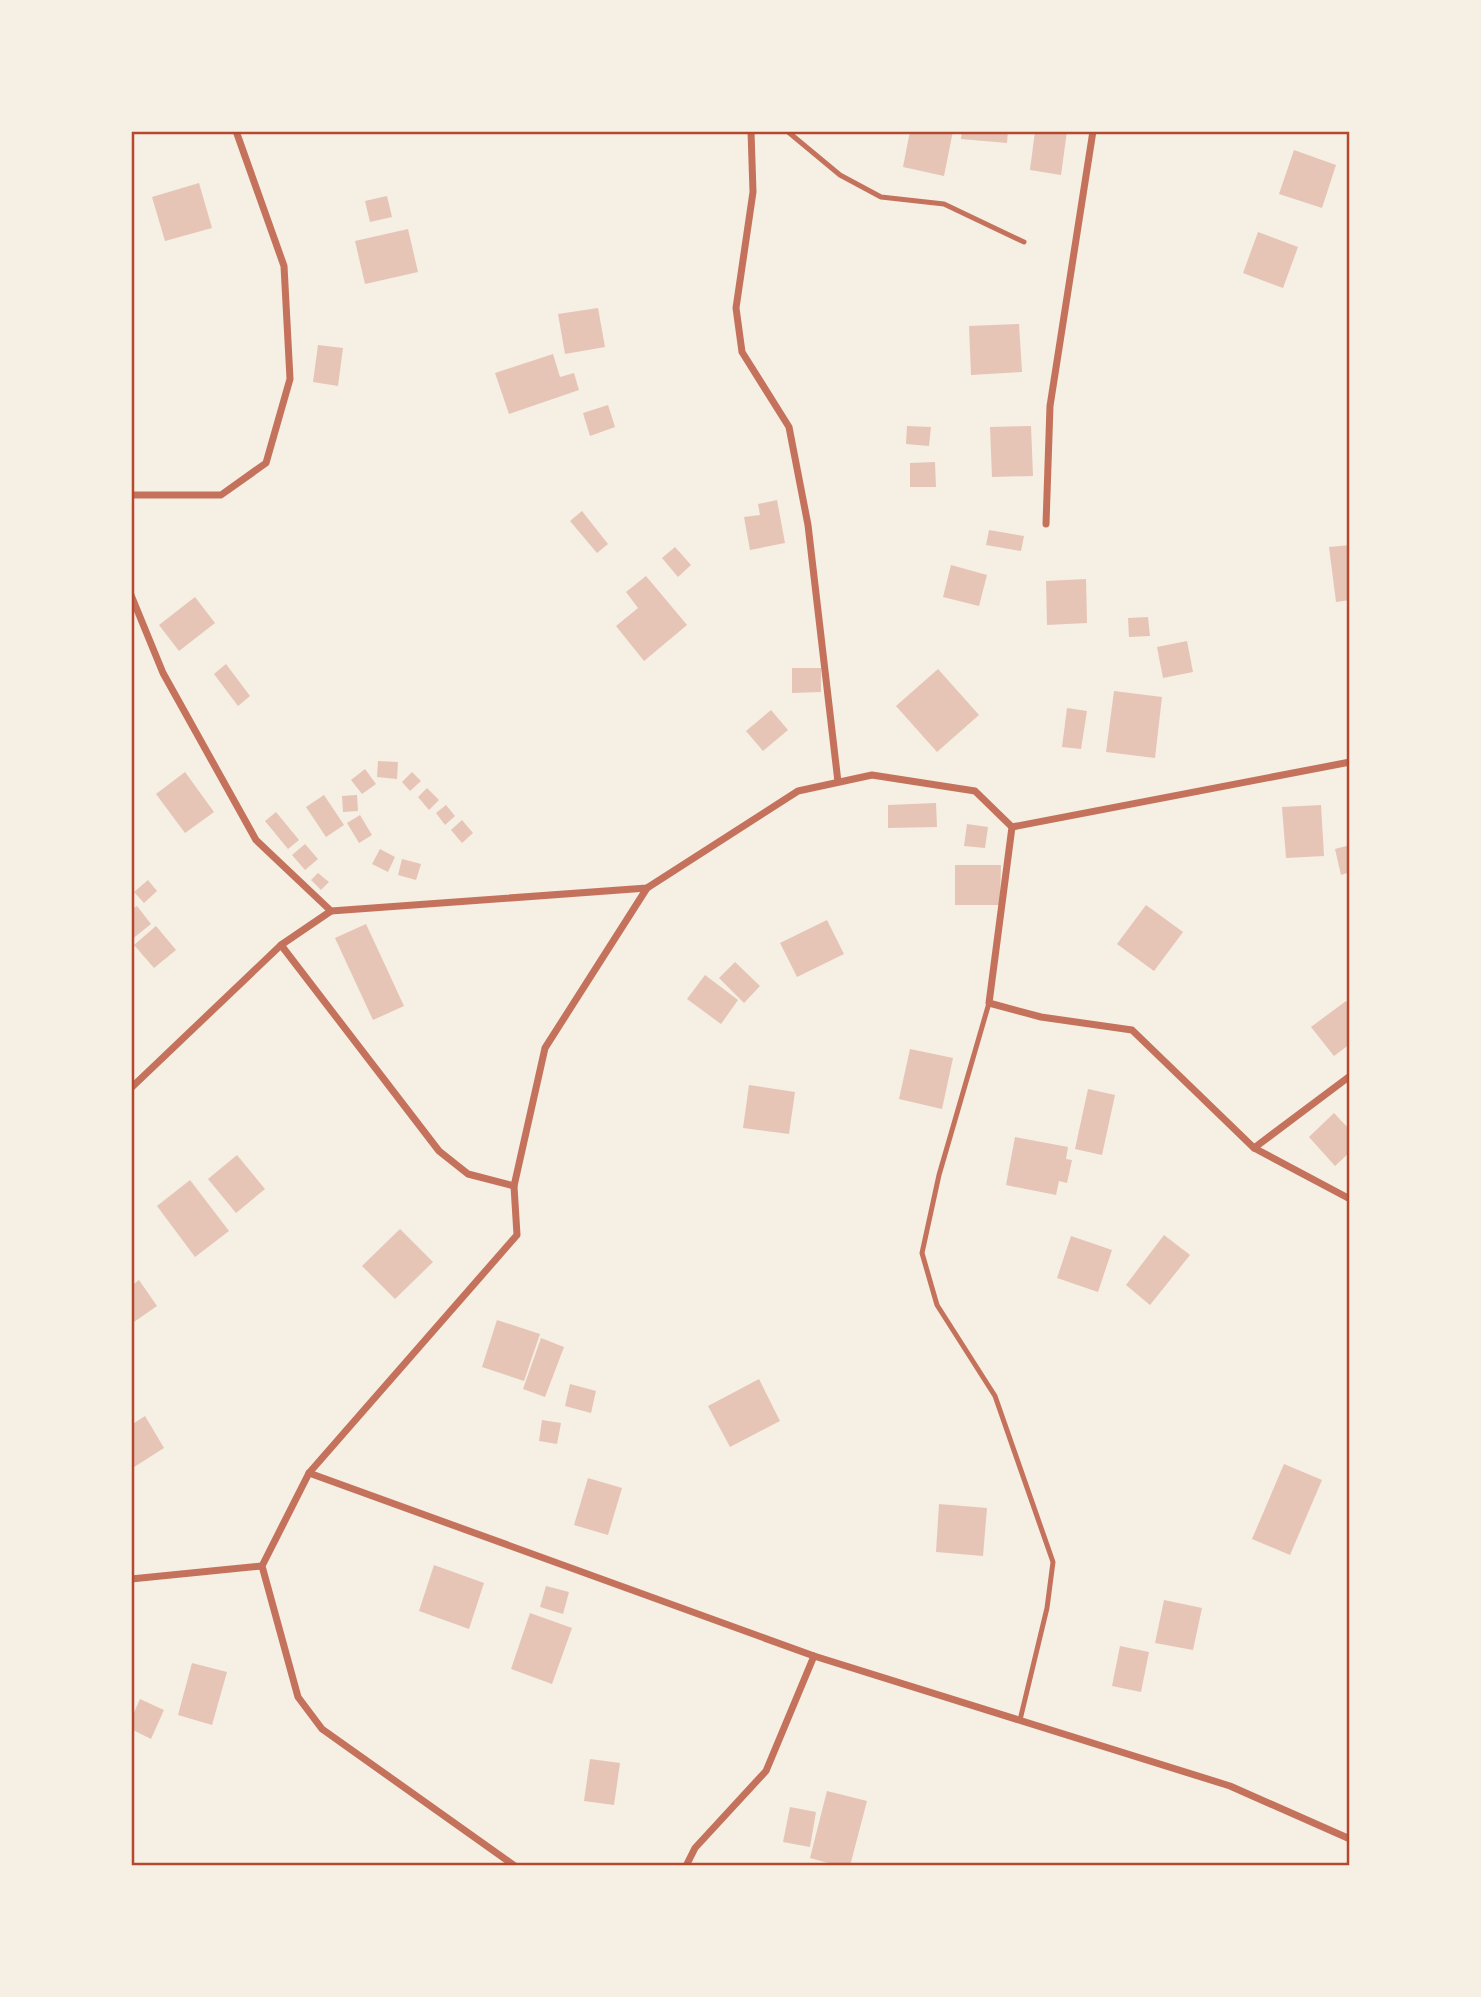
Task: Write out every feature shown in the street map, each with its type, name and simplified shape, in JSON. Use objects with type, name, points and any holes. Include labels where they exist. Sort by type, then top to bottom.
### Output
[{"type":"street","points":[[131,495],[221,495],[265,463],[290,379],[284,266],[236,131]]},
{"type":"street","points":[[751,131],[753,191],[736,308],[742,352],[789,427],[808,525],[838,782]]},
{"type":"street","points":[[1046,524],[1050,406],[1093,131]]},
{"type":"street","points":[[131,595],[163,673],[256,840],[331,911]]},
{"type":"street","points":[[1012,827],[1350,762]]},
{"type":"street","points":[[514,1866],[322,1729],[298,1697],[262,1566],[309,1473],[517,1235],[514,1186],[545,1048],[647,888],[799,791],[872,775],[975,791],[1012,827]]},
{"type":"street","points":[[1012,827],[989,1003],[1041,1017],[1132,1030],[1254,1148],[1350,1199]]},
{"type":"street","points":[[131,1088],[281,946],[331,911],[647,888]]},
{"type":"street","points":[[281,946],[439,1151],[468,1174],[514,1186]]},
{"type":"street","points":[[1254,1148],[1350,1076]]},
{"type":"street","points":[[309,1473],[814,1656],[1230,1786],[1350,1839]]},
{"type":"street","points":[[131,1579],[262,1566]]},
{"type":"street","points":[[686,1866],[695,1848],[766,1771],[814,1656]]},
{"type":"lane","points":[[787,131],[840,175],[881,197],[944,204],[1024,242]]},
{"type":"lane","points":[[989,1003],[939,1175],[922,1253],[937,1305],[995,1396],[1053,1562],[1047,1608],[1020,1720]]},
{"type":"building","points":[[910,131],[953,131],[944,176],[903,167]]},
{"type":"building","points":[[962,131],[1008,131],[1007,143],[961,139]]},
{"type":"building","points":[[1035,131],[1067,131],[1061,175],[1030,170]]},
{"type":"building","points":[[1294,150],[1336,165],[1322,208],[1279,194]]},
{"type":"building","points":[[199,183],[212,228],[165,241],[152,197]]},
{"type":"building","points":[[387,196],[392,217],[370,222],[365,201]]},
{"type":"building","points":[[408,229],[418,272],[365,284],[355,241]]},
{"type":"building","points":[[1258,232],[1298,247],[1283,288],[1243,273]]},
{"type":"building","points":[[598,308],[605,347],[565,354],[558,314]]},
{"type":"building","points":[[1019,324],[1022,372],[971,375],[969,326]]},
{"type":"building","points":[[318,345],[343,348],[338,386],[313,382]]},
{"type":"building","points":[[553,354],[560,377],[574,373],[579,390],[509,414],[495,373]]},
{"type":"building","points":[[608,405],[615,427],[590,436],[583,413]]},
{"type":"building","points":[[907,426],[931,427],[929,446],[906,444]]},
{"type":"building","points":[[1031,426],[1033,476],[992,477],[990,427]]},
{"type":"building","points":[[935,462],[936,487],[910,487],[910,463]]},
{"type":"building","points":[[777,500],[785,543],[750,550],[744,517],[760,515],[758,504]]},
{"type":"building","points":[[582,511],[608,544],[597,553],[570,521]]},
{"type":"building","points":[[989,530],[1024,536],[1021,551],[986,545]]},
{"type":"building","points":[[1350,545],[1350,600],[1336,602],[1329,547]]},
{"type":"building","points":[[675,547],[691,565],[678,577],[662,558]]},
{"type":"building","points":[[951,565],[987,575],[979,606],[943,597]]},
{"type":"building","points":[[646,576],[687,625],[644,661],[616,626],[638,608],[626,592]]},
{"type":"building","points":[[1086,579],[1087,623],[1047,625],[1046,581]]},
{"type":"building","points":[[195,597],[215,623],[179,651],[159,625]]},
{"type":"building","points":[[1148,617],[1150,636],[1129,637],[1128,618]]},
{"type":"building","points":[[1187,641],[1193,672],[1163,678],[1157,647]]},
{"type":"building","points":[[226,664],[250,696],[238,706],[214,674]]},
{"type":"building","points":[[792,668],[821,668],[821,692],[792,693]]},
{"type":"building","points":[[938,669],[979,715],[937,752],[896,706]]},
{"type":"building","points":[[1114,691],[1162,697],[1155,758],[1106,752]]},
{"type":"building","points":[[1067,708],[1087,711],[1081,749],[1062,747]]},
{"type":"building","points":[[771,710],[788,730],[763,751],[746,731]]},
{"type":"building","points":[[378,761],[398,762],[397,779],[377,777]]},
{"type":"building","points":[[365,769],[376,784],[362,794],[351,780]]},
{"type":"building","points":[[185,772],[214,812],[185,833],[156,794]]},
{"type":"building","points":[[412,772],[421,781],[410,791],[402,782]]},
{"type":"building","points":[[427,788],[439,800],[429,810],[418,797]]},
{"type":"building","points":[[324,795],[344,825],[326,837],[306,807]]},
{"type":"building","points":[[357,795],[358,811],[343,812],[342,796]]},
{"type":"building","points":[[936,803],[937,827],[888,828],[888,805]]},
{"type":"building","points":[[446,805],[455,816],[445,825],[436,813]]},
{"type":"building","points":[[1321,805],[1324,856],[1286,858],[1282,807]]},
{"type":"building","points":[[276,812],[299,840],[288,849],[265,821]]},
{"type":"building","points":[[360,815],[372,835],[359,843],[347,823]]},
{"type":"building","points":[[462,820],[473,833],[462,843],[451,830]]},
{"type":"building","points":[[967,824],[988,827],[985,848],[964,846]]},
{"type":"building","points":[[305,844],[318,859],[305,870],[292,855]]},
{"type":"building","points":[[1350,845],[1350,872],[1341,875],[1335,849]]},
{"type":"building","points":[[380,849],[395,857],[388,872],[372,864]]},
{"type":"building","points":[[402,859],[421,864],[416,880],[398,875]]},
{"type":"building","points":[[955,865],[1001,865],[1000,905],[955,905]]},
{"type":"building","points":[[318,873],[329,882],[321,890],[311,880]]},
{"type":"building","points":[[148,880],[157,891],[144,903],[134,892]]},
{"type":"building","points":[[1146,905],[1183,932],[1154,971],[1117,944]]},
{"type":"building","points":[[137,906],[151,924],[131,940],[131,910]]},
{"type":"building","points":[[827,920],[844,954],[797,977],[780,943]]},
{"type":"building","points":[[366,924],[404,1006],[373,1020],[335,938]]},
{"type":"building","points":[[156,926],[176,950],[154,968],[134,945]]},
{"type":"building","points":[[735,962],[760,986],[744,1003],[719,978]]},
{"type":"building","points":[[705,975],[738,1000],[721,1024],[687,999]]},
{"type":"building","points":[[1346,1001],[1350,1006],[1350,1044],[1334,1056],[1311,1027]]},
{"type":"building","points":[[910,1049],[953,1058],[942,1109],[899,1099]]},
{"type":"building","points":[[749,1085],[795,1092],[789,1134],[743,1128]]},
{"type":"building","points":[[1088,1089],[1115,1095],[1102,1155],[1075,1149]]},
{"type":"building","points":[[1334,1113],[1350,1130],[1350,1152],[1335,1166],[1309,1137]]},
{"type":"building","points":[[1015,1137],[1068,1147],[1066,1159],[1072,1160],[1067,1183],[1059,1181],[1056,1195],[1006,1185]]},
{"type":"building","points":[[237,1155],[265,1189],[236,1213],[208,1179]]},
{"type":"building","points":[[190,1180],[229,1231],[195,1257],[157,1206]]},
{"type":"building","points":[[400,1229],[433,1262],[395,1299],[362,1266]]},
{"type":"building","points":[[1164,1235],[1190,1255],[1150,1305],[1126,1285]]},
{"type":"building","points":[[1071,1236],[1112,1250],[1098,1292],[1057,1278]]},
{"type":"building","points":[[139,1280],[157,1306],[131,1324],[131,1286]]},
{"type":"building","points":[[497,1320],[540,1334],[524,1381],[482,1367]]},
{"type":"building","points":[[541,1338],[564,1347],[545,1397],[523,1389]]},
{"type":"building","points":[[759,1379],[780,1421],[730,1447],[708,1406]]},
{"type":"building","points":[[570,1384],[596,1391],[591,1413],[565,1406]]},
{"type":"building","points":[[145,1416],[164,1448],[131,1469],[131,1425]]},
{"type":"building","points":[[542,1420],[561,1423],[557,1444],[539,1441]]},
{"type":"building","points":[[1284,1464],[1322,1480],[1290,1555],[1252,1539]]},
{"type":"building","points":[[588,1478],[622,1488],[608,1535],[574,1525]]},
{"type":"building","points":[[939,1504],[987,1508],[983,1556],[936,1552]]},
{"type":"building","points":[[434,1565],[484,1583],[469,1629],[419,1611]]},
{"type":"building","points":[[546,1586],[569,1592],[563,1614],[540,1607]]},
{"type":"building","points":[[1164,1600],[1202,1608],[1193,1650],[1155,1643]]},
{"type":"building","points":[[530,1613],[572,1628],[552,1684],[511,1669]]},
{"type":"building","points":[[1120,1646],[1149,1652],[1141,1692],[1112,1686]]},
{"type":"building","points":[[192,1663],[227,1672],[212,1725],[178,1715]]},
{"type":"building","points":[[140,1699],[164,1710],[151,1739],[131,1729],[131,1719]]},
{"type":"building","points":[[590,1759],[620,1763],[614,1805],[584,1801]]},
{"type":"building","points":[[827,1791],[867,1801],[850,1866],[839,1866],[810,1858]]},
{"type":"building","points":[[790,1807],[816,1812],[810,1847],[783,1842]]}]
